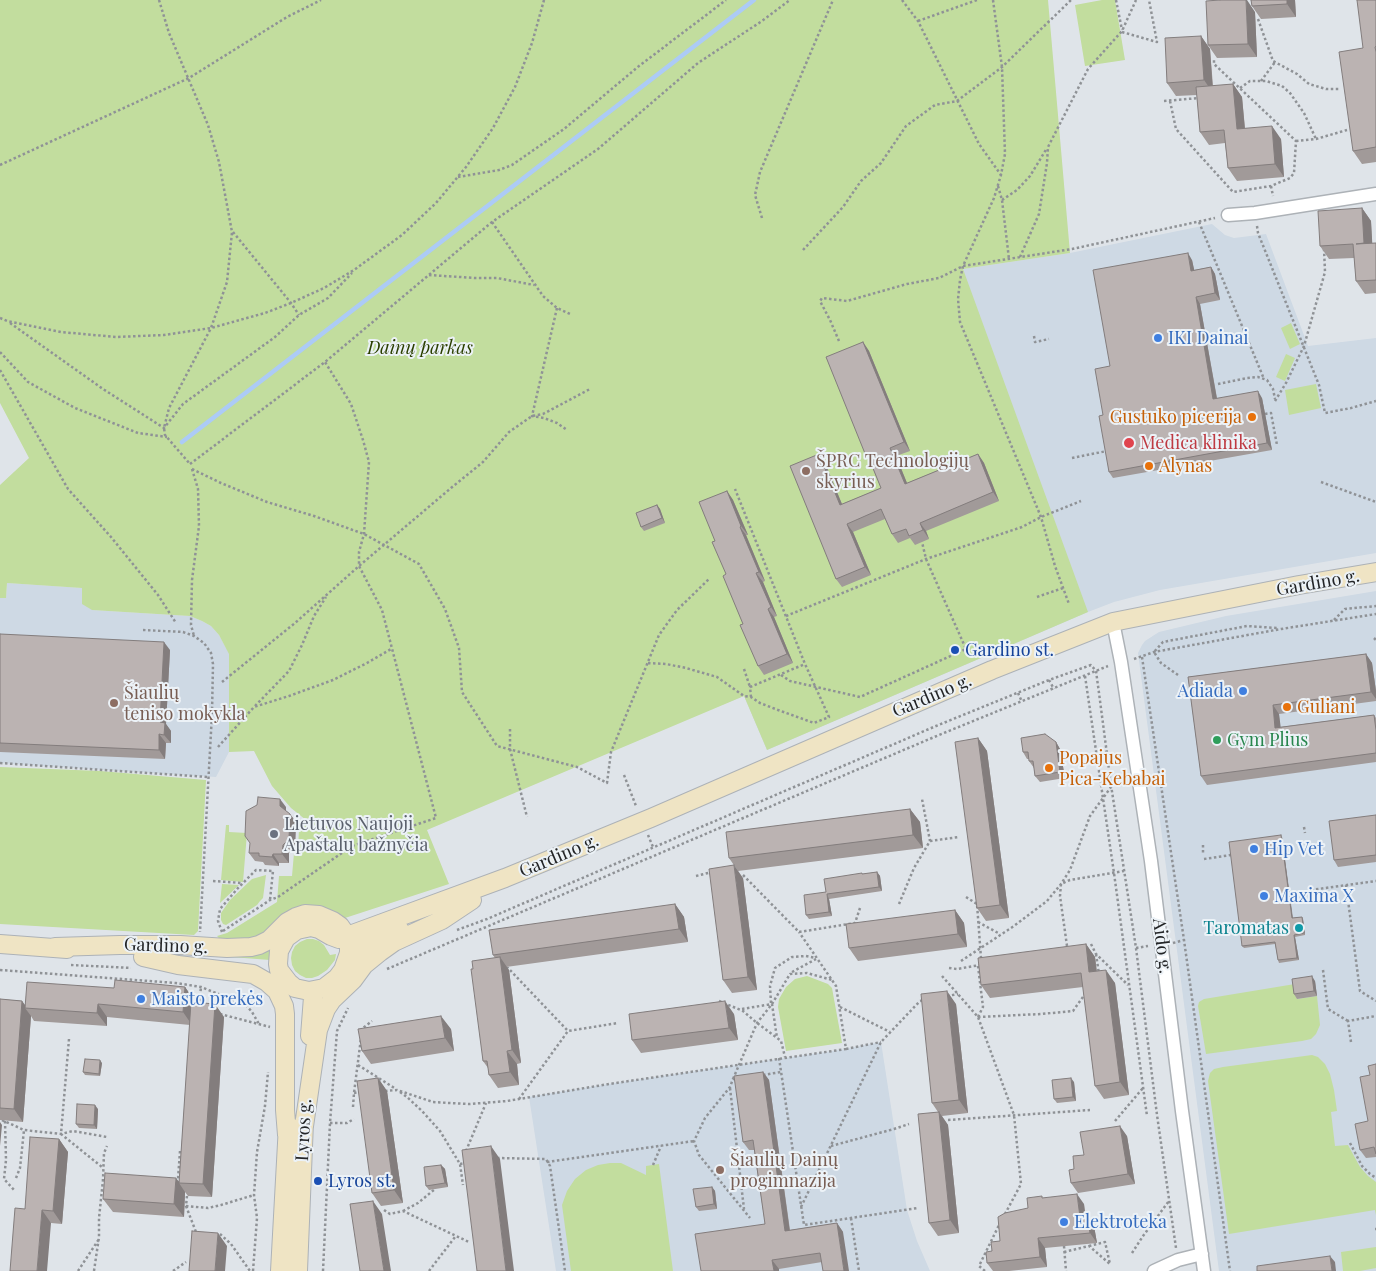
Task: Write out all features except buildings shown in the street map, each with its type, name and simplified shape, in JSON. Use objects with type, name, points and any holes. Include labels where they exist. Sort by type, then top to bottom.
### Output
[{"type":"main road","name":"Gardino g.","points":[[316,990],[324,988],[337,978],[346,964],[360,949],[370,942],[472,900],[506,878],[651,818],[983,674],[1113,622],[1299,585],[1376,572]]},
{"type":"main road","points":[[316,990],[295,988],[284,978],[279,970],[279,951],[286,938],[297,930],[311,927],[339,939],[342,924],[354,923],[473,883],[506,878]]},
{"type":"main road","points":[[295,1134],[318,1030],[332,1000],[353,980],[364,965],[380,952],[394,942],[442,920],[472,900]]},
{"type":"main road","name":"Gardino g.","points":[[0,944],[55,947],[120,945],[251,947],[269,940],[287,922],[305,914],[319,915],[341,930]]},
{"type":"main road","points":[[341,930],[349,953],[346,964]]},
{"type":"main road","name":"Gardino g.","points":[[55,947],[138,962],[268,966],[279,970]]},
{"type":"main road","points":[[138,962],[253,974],[267,982],[277,991],[284,1006],[285,1014],[285,1110],[295,1134]]},
{"type":"main road","name":"Lyros g.","points":[[295,988],[297,998],[295,1134],[298,1271]]},
{"type":"main road","name":"Lyros g.","points":[[280,1271],[295,1134],[313,996],[316,990]]},
{"type":"street","points":[[1228,215],[1255,213],[1376,194]]},
{"type":"street","name":"Aido g.","points":[[1113,622],[1121,662],[1151,861],[1204,1271]]},
{"type":"street","points":[[1154,1271],[1178,1260],[1202,1254]]},
{"type":"path","points":[[159,0],[169,33],[190,78],[208,125],[219,162],[232,232],[226,282],[211,328],[170,408],[164,428],[165,435],[190,464],[198,489],[199,526],[192,580],[191,625],[194,636]]},
{"type":"path","points":[[0,165],[190,78],[287,17],[321,0]]},
{"type":"path","points":[[0,318],[61,332],[116,337],[164,335],[211,328],[247,319],[291,303],[324,288],[354,270],[402,235],[436,203],[466,167],[493,128],[515,87],[532,43],[544,0]]},
{"type":"path","points":[[458,177],[499,170],[512,164],[564,129],[639,66],[726,0]]},
{"type":"path","points":[[190,464],[325,362],[492,222],[598,149],[698,63],[762,21],[790,0]]},
{"type":"path","points":[[762,218],[755,194],[760,172],[833,0]]},
{"type":"path","points":[[902,0],[918,21],[979,144],[1001,175]]},
{"type":"path","points":[[918,21],[977,0]]},
{"type":"path","points":[[993,0],[1002,67],[1005,154],[994,198],[963,266],[958,299],[960,322],[1041,517],[1055,566],[1069,604]]},
{"type":"path","points":[[803,250],[843,207],[861,181],[881,163],[906,126],[935,105],[957,101],[1002,67],[1070,0]]},
{"type":"path","points":[[1116,0],[1122,32]]},
{"type":"path","points":[[1002,200],[1017,190],[1030,176],[1048,147],[1088,69],[1122,32],[1136,0]]},
{"type":"path","points":[[1122,32],[1157,42],[1149,0]]},
{"type":"path","points":[[1258,19],[1273,61],[1297,74],[1309,84],[1326,89],[1340,89]]},
{"type":"path","points":[[1214,58],[1214,64],[1296,141],[1316,139],[1347,130]]},
{"type":"path","points":[[1261,81],[1275,62]]},
{"type":"path","points":[[1240,88],[1250,81],[1266,81],[1282,86],[1290,93],[1304,113],[1316,139]]},
{"type":"path","points":[[1237,93],[1244,92]]},
{"type":"path","points":[[1164,101],[1206,98]]},
{"type":"path","points":[[1170,100],[1176,130],[1233,192],[1271,186],[1290,178],[1294,173],[1296,141]]},
{"type":"path","points":[[1020,257],[1039,214],[1048,147]]},
{"type":"path","points":[[998,184],[1002,200],[1009,259]]},
{"type":"path","points":[[1255,213],[1258,232],[1319,385],[1325,412],[1352,408],[1376,401]]},
{"type":"path","points":[[838,341],[820,301],[822,298],[848,301],[908,284],[939,278],[963,266],[1072,249],[1228,215]]},
{"type":"path","points":[[492,222],[543,296],[557,308],[570,314]]},
{"type":"path","points":[[1199,222],[1264,379]]},
{"type":"path","points":[[232,232],[299,315]]},
{"type":"path","points":[[1218,384],[1258,377],[1267,380],[1274,389],[1275,400],[1304,346],[1325,272],[1324,242]]},
{"type":"path","points":[[164,428],[184,404],[275,337],[299,315],[328,298],[354,270]]},
{"type":"path","points":[[430,275],[498,278],[536,286]]},
{"type":"path","points":[[532,416],[557,308]]},
{"type":"path","points":[[7,321],[104,389],[164,428]]},
{"type":"path","points":[[1034,336],[1036,342],[1049,339]]},
{"type":"path","points":[[0,352],[28,382],[75,408],[138,433],[167,437]]},
{"type":"path","points":[[270,900],[273,871],[256,870],[220,909],[218,921],[222,932],[270,900],[278,897],[352,846],[436,818],[382,610],[360,566],[359,552],[364,534],[369,462],[351,404],[325,362]]},
{"type":"path","points":[[0,370],[68,489],[111,537],[158,595],[176,623]]},
{"type":"path","points":[[222,682],[295,623],[483,462],[509,432],[532,416],[543,414],[590,389]]},
{"type":"path","points":[[1265,414],[1271,413],[1277,445]]},
{"type":"path","points":[[532,416],[557,423],[567,430]]},
{"type":"path","points":[[1072,458],[1108,451]]},
{"type":"path","points":[[192,469],[267,502],[364,534],[419,564],[445,609],[459,648],[462,692],[497,746],[577,767],[607,783],[611,752],[659,635],[678,610],[709,579]]},
{"type":"path","points":[[1321,482],[1376,502]]},
{"type":"path","points":[[648,663],[686,668],[716,678],[744,696],[751,697],[760,703],[814,723],[829,717],[805,664],[735,489]]},
{"type":"path","points":[[786,616],[926,559],[1022,527],[1081,501]]},
{"type":"path","points":[[781,675],[790,681],[860,697],[966,650],[926,559],[922,542]]},
{"type":"path","points":[[1037,597],[1063,588]]},
{"type":"path","points":[[218,747],[289,671],[314,616],[328,593]]},
{"type":"path","points":[[1334,620],[1345,609],[1376,606]]},
{"type":"path","points":[[383,970],[1121,662],[1154,652],[1376,614]]},
{"type":"path","points":[[1154,652],[1163,642],[1191,636],[1247,626],[1281,629]]},
{"type":"path","points":[[143,630],[182,632],[194,636],[204,643],[211,653],[213,664],[212,714],[200,932]]},
{"type":"path","points":[[254,707],[333,680],[392,649]]},
{"type":"path","points":[[1154,652],[1161,664],[1178,675]]},
{"type":"path","points":[[1142,657],[1230,1271]]},
{"type":"path","points":[[750,688],[805,664]]},
{"type":"path","points":[[456,931],[936,726],[1049,680],[1092,665],[1096,671],[1178,1260]]},
{"type":"path","points":[[744,669],[751,697]]},
{"type":"path","points":[[1085,676],[1147,1116]]},
{"type":"path","points":[[1049,680],[1054,689]]},
{"type":"path","points":[[1018,693],[1022,702]]},
{"type":"path","points":[[510,730],[510,749],[527,817]]},
{"type":"path","points":[[0,763],[208,777]]},
{"type":"path","points":[[961,961],[1047,901],[1070,870],[1090,816],[1111,785]]},
{"type":"path","points":[[899,904],[914,868],[930,840],[922,799]]},
{"type":"path","points":[[755,804],[759,812]]},
{"type":"path","points":[[703,827],[706,834]]},
{"type":"path","points":[[1304,827],[1305,833]]},
{"type":"path","points":[[930,840],[959,836]]},
{"type":"path","points":[[1202,845],[1203,853]]},
{"type":"path","points":[[1204,859],[1232,855]]},
{"type":"path","points":[[696,876],[714,871]]},
{"type":"path","points":[[1061,884],[1070,880],[1124,871]]},
{"type":"path","points":[[742,875],[799,932],[836,986],[846,1049]]},
{"type":"path","points":[[213,881],[242,884]]},
{"type":"path","points":[[1311,890],[1376,881]]},
{"type":"path","points":[[1061,884],[1060,896],[1067,946]]},
{"type":"path","points":[[1346,885],[1360,991],[1376,1001]]},
{"type":"path","points":[[949,968],[982,965],[977,904],[966,897]]},
{"type":"path","points":[[799,932],[855,923],[860,908]]},
{"type":"path","points":[[978,922],[1000,934]]},
{"type":"path","points":[[1091,944],[1096,954],[1100,980]]},
{"type":"path","points":[[1096,954],[1129,986]]},
{"type":"path","points":[[777,1039],[770,986],[775,968],[792,957],[806,956],[817,958]]},
{"type":"path","points":[[750,1218],[699,1155],[694,1141],[705,1118],[730,1087],[738,1064],[757,1024],[772,1004],[790,974],[817,958]]},
{"type":"path","points":[[69,965],[138,962]]},
{"type":"path","points":[[978,965],[983,1007],[978,1018]]},
{"type":"path","points":[[506,968],[568,1031]]},
{"type":"path","points":[[0,970],[176,983],[201,987],[246,1005],[259,1024]]},
{"type":"path","points":[[1323,970],[1328,1009],[1348,1021],[1376,1016]]},
{"type":"path","points":[[790,974],[807,973],[832,980]]},
{"type":"path","points":[[942,976],[978,1018],[1014,1114],[1021,1184],[979,1266],[985,1271]]},
{"type":"path","points":[[199,1011],[201,981]]},
{"type":"path","points":[[978,1018],[1073,1011],[1086,992]]},
{"type":"path","points":[[939,997],[958,994]]},
{"type":"path","points":[[801,1208],[881,1042],[920,1001],[929,999]]},
{"type":"path","points":[[719,1001],[740,1009],[781,1041],[785,1058]]},
{"type":"path","points":[[323,1271],[330,1123],[337,1031],[340,1022],[352,1003]]},
{"type":"path","points":[[740,1009],[772,1004]]},
{"type":"path","points":[[840,1008],[890,1032]]},
{"type":"path","points":[[215,1014],[273,1028]]},
{"type":"path","points":[[353,1107],[360,1041],[363,1028],[372,1020]]},
{"type":"path","points":[[1348,1021],[1351,1042]]},
{"type":"path","points":[[518,1099],[568,1031],[618,1024]]},
{"type":"path","points":[[61,1134],[68,1039]]},
{"type":"path","points":[[380,1091],[397,1090],[433,1102],[470,1104],[518,1099],[881,1042]]},
{"type":"path","points":[[779,1058],[804,1225],[918,1208]]},
{"type":"path","points":[[358,1065],[407,1096],[440,1131],[460,1164],[463,1185]]},
{"type":"path","points":[[251,1271],[257,1218],[254,1195],[257,1152],[265,1106],[268,1066]]},
{"type":"path","points":[[762,1075],[781,1072]]},
{"type":"path","points":[[608,1078],[609,1084]]},
{"type":"path","points":[[733,1080],[742,1078]]},
{"type":"path","points":[[730,1087],[745,1212]]},
{"type":"path","points":[[1115,1121],[1143,1088]]},
{"type":"path","points":[[354,1092],[362,1092]]},
{"type":"path","points":[[460,1164],[486,1102]]},
{"type":"path","points":[[948,1120],[1090,1110]]},
{"type":"path","points":[[330,1123],[347,1123],[354,1119]]},
{"type":"path","points":[[15,1191],[4,1179],[6,1160],[4,1121],[24,1130],[61,1134],[73,1131],[107,1137]]},
{"type":"path","points":[[831,1146],[909,1124]]},
{"type":"path","points":[[16,1178],[20,1168],[24,1130]]},
{"type":"path","points":[[61,1134],[102,1167]]},
{"type":"path","points":[[547,1162],[694,1141]]},
{"type":"path","points":[[1350,1143],[1362,1166],[1376,1178]]},
{"type":"path","points":[[94,1271],[99,1237],[103,1180],[102,1167],[104,1152],[107,1146]]},
{"type":"path","points":[[653,1165],[661,1146]]},
{"type":"path","points":[[180,1151],[178,1179],[182,1185]]},
{"type":"path","points":[[0,1159],[6,1160]]},
{"type":"path","points":[[495,1159],[546,1159],[550,1166],[565,1271]]},
{"type":"path","points":[[460,1164],[470,1162]]},
{"type":"path","points":[[384,1210],[390,1214],[404,1211],[418,1203],[435,1189]]},
{"type":"path","points":[[186,1206],[208,1208],[254,1195]]},
{"type":"path","points":[[186,1196],[186,1206],[198,1238]]},
{"type":"path","points":[[1132,1253],[1169,1202]]},
{"type":"path","points":[[404,1211],[455,1237],[470,1242]]},
{"type":"path","points":[[851,1218],[859,1271]]},
{"type":"path","points":[[220,1234],[231,1244],[251,1271]]},
{"type":"path","points":[[78,1271],[99,1237]]},
{"type":"path","points":[[429,1271],[455,1237]]},
{"type":"path","points":[[1064,1252],[1105,1242],[1110,1264],[1090,1246]]},
{"type":"path","points":[[1064,1246],[1066,1271]]},
{"type":"path","points":[[173,1271],[186,1262]]},
{"type":"shaded area","points":[[1212,224],[1225,235],[1234,238],[1266,234],[1308,346],[1376,338],[1376,553],[1160,590],[1114,602],[767,750],[744,696],[694,716],[963,269],[1070,253]]},
{"type":"shaded area","name":"Šiaulių teniso mokykla","points":[[7,583],[83,588],[92,610],[190,616],[211,626],[219,635],[229,653],[229,752],[216,777],[0,763],[0,598],[6,598]]},
{"type":"shaded area","points":[[1376,591],[1376,1271],[1219,1271],[1138,653],[1145,641],[1159,632],[1226,616]]},
{"type":"shaded area","name":"Šiaulių Dainų progimnazija","points":[[881,1042],[907,1210],[917,1241],[930,1271],[556,1271],[529,1097],[846,1049]]},
{"type":"green space","name":"Dainų parkas","points":[[0,0],[1048,0],[1070,253],[963,269],[1088,612],[767,750],[744,696],[427,830],[449,884],[345,918],[294,909],[278,918],[256,940],[222,941],[217,936],[227,933],[277,902],[279,876],[292,876],[294,853],[298,850],[299,829],[306,820],[291,808],[272,786],[254,751],[229,752],[229,654],[219,635],[211,626],[190,616],[92,610],[82,604],[82,588],[7,583],[6,598],[0,598],[0,485],[29,458],[0,403]]},
{"type":"green space","points":[[1102,0],[1115,0],[1125,60],[1085,66],[1075,5]]},
{"type":"green space","points":[[1291,323],[1300,344],[1290,349],[1281,328]]},
{"type":"green space","points":[[1286,354],[1295,358],[1285,381],[1276,377]]},
{"type":"green space","points":[[1316,384],[1321,408],[1289,415],[1285,390]]},
{"type":"green space","points":[[0,767],[100,771],[206,780],[198,931],[194,935],[0,924]]},
{"type":"green space","points":[[226,825],[229,825],[229,832],[247,833],[243,882],[221,880]]},
{"type":"green space","points":[[266,875],[263,898],[257,905],[226,925],[223,924],[221,913],[230,900],[252,879]]},
{"type":"green space","points":[[222,884],[239,885],[220,903]]},
{"type":"green space","points":[[307,939],[319,941],[330,955],[336,954],[335,960],[327,970],[312,978],[306,978],[295,971],[291,958],[295,946]]},
{"type":"green space","points":[[271,948],[270,960],[231,957],[231,955]]},
{"type":"green space","points":[[807,976],[828,984],[832,988],[842,1043],[786,1051],[778,1007],[779,999],[786,987],[795,979]]},
{"type":"green space","points":[[1295,984],[1297,999],[1317,996],[1320,1025],[1316,1034],[1311,1039],[1206,1054],[1198,1006],[1199,1002],[1204,999]]},
{"type":"green space","points":[[1312,1055],[1318,1057],[1325,1064],[1330,1074],[1337,1111],[1331,1112],[1335,1146],[1348,1145],[1360,1167],[1376,1182],[1376,1215],[1375,1210],[1229,1234],[1208,1081],[1210,1073],[1214,1069],[1223,1067]]},
{"type":"green space","points":[[610,1163],[621,1163],[646,1175],[646,1166],[659,1164],[673,1271],[571,1271],[562,1205],[567,1191],[575,1179],[586,1170]]},
{"type":"green space","points":[[1376,1247],[1376,1268],[1360,1271],[1343,1271],[1341,1252]]},
{"type":"waterway","points":[[182,442],[754,0]]},
{"type":"place","name":"IKI Dainai","points":[[1158,338]]},
{"type":"place","name":"Gustuko picerija","points":[[1252,417]]},
{"type":"place","name":"Medica klinika","points":[[1129,443]]},
{"type":"place","name":"Alynas","points":[[1149,466]]},
{"type":"place","name":"ŠPRC Technologijų skyrius","points":[[806,471]]},
{"type":"place","name":"Gardino st.","points":[[955,650]]},
{"type":"place","name":"Adiada","points":[[1243,691]]},
{"type":"place","name":"Šiaulių teniso mokykla","points":[[114,703]]},
{"type":"place","name":"Guliani","points":[[1287,707]]},
{"type":"place","name":"Gym Plius","points":[[1217,740]]},
{"type":"place","name":"Popajus Pica-Kebabai","points":[[1049,768]]},
{"type":"place","name":"Lietuvos Naujoji Apaštalų bažnyčia","points":[[274,834]]},
{"type":"place","name":"Hip Vet","points":[[1254,849]]},
{"type":"place","name":"Maxima X","points":[[1264,896]]},
{"type":"place","name":"Taromatas","points":[[1299,928]]},
{"type":"place","name":"Maisto prekės","points":[[141,999]]},
{"type":"place","name":"Šiaulių Dainų progimnazija","points":[[720,1170]]},
{"type":"place","name":"Lyros st.","points":[[318,1181]]},
{"type":"place","name":"Elektroteka","points":[[1064,1222]]}]
